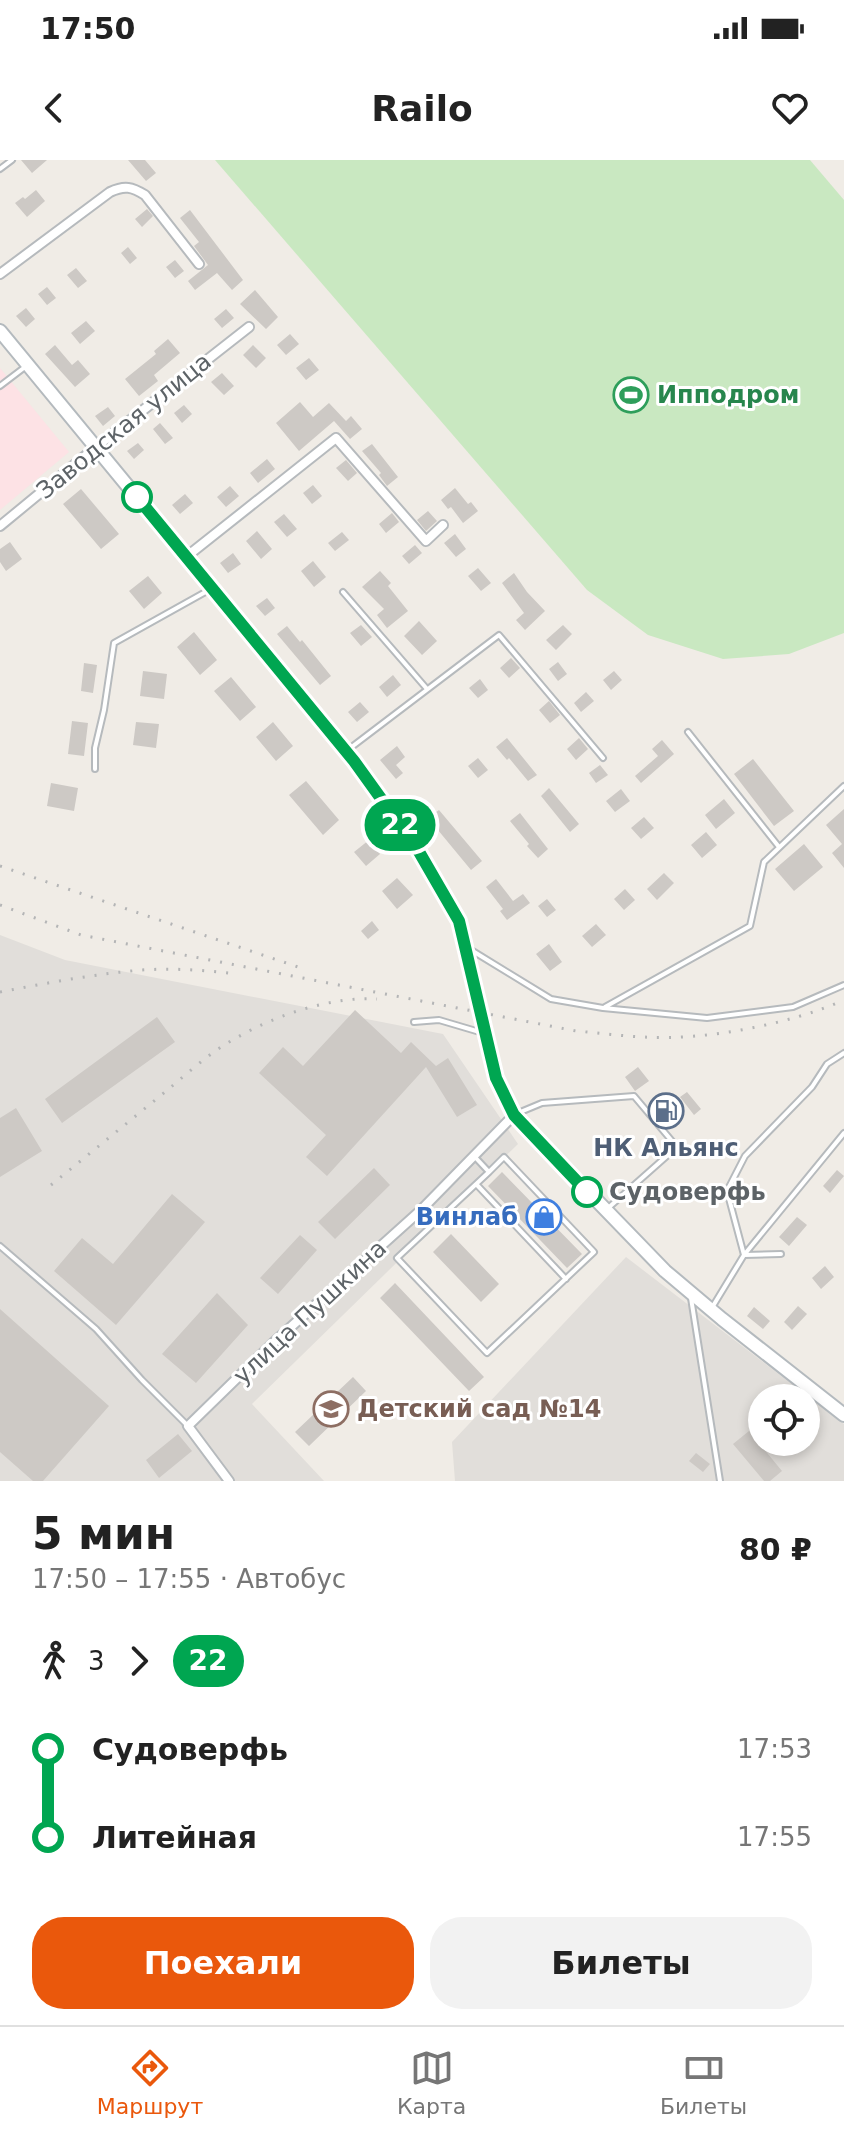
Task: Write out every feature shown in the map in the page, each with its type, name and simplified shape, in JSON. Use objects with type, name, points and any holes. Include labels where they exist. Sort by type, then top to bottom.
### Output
[{"type":"street","points":[[0,274],[122,186],[145,195],[199,264]]},
{"type":"street","name":"Заводская улица","points":[[0,526],[249,327]]},
{"type":"street","points":[[0,331],[346,752],[418,850],[459,921],[496,1078],[514,1115],[665,1271],[844,1415]]},
{"type":"street","points":[[186,557],[336,438],[426,541],[443,525]]},
{"type":"street","name":"улица Пушкина","points":[[188,1426],[273,1343],[421,1210],[514,1115]]},
{"type":"street","points":[[188,1426],[229,1481]]},
{"type":"lane","points":[[0,169],[12,160]]},
{"type":"lane","points":[[0,386],[26,365]]},
{"type":"lane","points":[[95,769],[95,748],[114,643],[211,588]]},
{"type":"lane","points":[[343,592],[427,689]]},
{"type":"lane","points":[[346,752],[499,635],[603,758]]},
{"type":"lane","points":[[688,732],[779,847]]},
{"type":"lane","points":[[603,1008],[750,926],[764,862],[844,786]]},
{"type":"lane","points":[[465,947],[551,999],[603,1008],[707,1018],[793,1007],[844,985]]},
{"type":"lane","points":[[414,1022],[439,1020],[486,1033]]},
{"type":"lane","points":[[744,1255],[727,1191],[745,1156],[812,1087],[827,1064],[844,1053]]},
{"type":"lane","points":[[514,1115],[542,1103],[634,1096],[677,1147],[605,1211]]},
{"type":"lane","points":[[711,1310],[744,1255],[844,1133]]},
{"type":"lane","points":[[474,1156],[489,1172]]},
{"type":"lane","points":[[504,1157],[594,1252],[487,1353],[397,1258],[489,1172],[504,1157]]},
{"type":"lane","points":[[476,1184],[566,1279]]},
{"type":"lane","points":[[0,1246],[96,1329],[188,1426]]},
{"type":"lane","points":[[744,1255],[781,1254]]},
{"type":"lane","points":[[691,1293],[720,1481]]},
{"type":"shaded area","points":[[0,368],[69,452],[0,510]]},
{"type":"shaded area","points":[[0,935],[65,960],[443,1034],[518,1144],[252,1404],[324,1481],[0,1481]]},
{"type":"shaded area","points":[[626,1257],[792,1384],[748,1384],[748,1456],[820,1456],[820,1406],[844,1424],[844,1481],[455,1481],[452,1442]]},
{"type":"green space","name":"Ипподром","points":[[215,160],[810,160],[844,200],[844,633],[789,654],[723,659],[648,635],[587,590]]},
{"type":"building","points":[[21,160],[47,160],[32,173]]},
{"type":"building","points":[[128,160],[145,160],[156,173],[146,181]]},
{"type":"building","points":[[36,190],[45,201],[27,217],[15,203]]},
{"type":"building","points":[[147,209],[153,216],[142,227],[135,219]]},
{"type":"building","points":[[190,210],[243,280],[232,290],[217,273],[195,290],[188,281],[208,265],[194,246],[199,242],[180,218]]},
{"type":"building","points":[[128,247],[137,258],[130,264],[121,253]]},
{"type":"building","points":[[175,260],[184,271],[175,278],[166,267]]},
{"type":"building","points":[[76,268],[87,281],[78,288],[67,275]]},
{"type":"building","points":[[47,287],[56,298],[47,305],[38,294]]},
{"type":"building","points":[[255,290],[278,317],[266,329],[240,304]]},
{"type":"building","points":[[26,308],[35,319],[26,327],[16,316]]},
{"type":"building","points":[[226,309],[234,318],[222,328],[214,319]]},
{"type":"building","points":[[86,321],[95,331],[80,344],[71,333]]},
{"type":"building","points":[[290,334],[299,344],[286,355],[277,345]]},
{"type":"building","points":[[168,339],[180,353],[154,375],[158,381],[139,396],[125,379],[156,354],[154,351]]},
{"type":"building","points":[[55,345],[72,365],[78,360],[90,374],[75,387],[45,354]]},
{"type":"building","points":[[253,345],[266,358],[256,368],[243,355]]},
{"type":"building","points":[[309,358],[319,370],[306,380],[296,368]]},
{"type":"building","points":[[222,373],[234,386],[224,395],[211,382]]},
{"type":"building","points":[[300,402],[313,417],[329,403],[346,421],[351,416],[362,429],[350,439],[334,421],[299,451],[276,423]]},
{"type":"building","points":[[184,405],[192,414],[182,423],[174,413]]},
{"type":"building","points":[[108,407],[115,416],[103,426],[95,416]]},
{"type":"building","points":[[160,423],[173,438],[165,444],[153,429]]},
{"type":"building","points":[[138,443],[144,450],[134,459],[127,451]]},
{"type":"building","points":[[372,444],[398,477],[387,486],[379,475],[381,473],[362,451]]},
{"type":"building","points":[[267,459],[275,469],[258,483],[250,473]]},
{"type":"building","points":[[346,460],[357,473],[348,481],[336,468]]},
{"type":"building","points":[[313,485],[322,496],[312,504],[303,493]]},
{"type":"building","points":[[230,486],[239,496],[226,507],[217,497]]},
{"type":"building","points":[[455,488],[478,511],[463,523],[441,500]]},
{"type":"building","points":[[81,489],[119,534],[101,549],[63,504]]},
{"type":"building","points":[[185,494],[193,503],[180,514],[172,505]]},
{"type":"building","points":[[428,511],[437,521],[426,531],[417,520]]},
{"type":"building","points":[[392,513],[399,522],[386,533],[379,524]]},
{"type":"building","points":[[284,514],[297,529],[287,537],[274,522]]},
{"type":"building","points":[[257,531],[272,549],[261,559],[246,541]]},
{"type":"building","points":[[342,532],[349,540],[335,551],[328,543]]},
{"type":"building","points":[[455,534],[466,549],[456,557],[444,543]]},
{"type":"building","points":[[10,542],[22,559],[6,571],[0,562],[0,549]]},
{"type":"building","points":[[415,545],[422,553],[409,564],[402,556]]},
{"type":"building","points":[[233,553],[241,564],[228,573],[220,563]]},
{"type":"building","points":[[313,561],[326,577],[314,587],[301,571]]},
{"type":"building","points":[[478,568],[491,583],[481,591],[468,576]]},
{"type":"building","points":[[380,571],[408,611],[387,628],[377,615],[384,609],[362,587]]},
{"type":"building","points":[[514,573],[545,611],[525,630],[516,620],[524,613],[502,583]]},
{"type":"building","points":[[148,576],[162,593],[144,609],[129,591]]},
{"type":"building","points":[[267,598],[275,608],[265,616],[256,606]]},
{"type":"building","points":[[419,621],[437,641],[422,655],[404,636]]},
{"type":"building","points":[[361,625],[372,637],[361,646],[350,633]]},
{"type":"building","points":[[563,625],[572,634],[556,650],[546,640]]},
{"type":"building","points":[[287,626],[331,676],[320,685],[277,634]]},
{"type":"building","points":[[194,632],[217,660],[200,675],[177,647]]},
{"type":"building","points":[[511,658],[520,668],[509,678],[500,668]]},
{"type":"building","points":[[558,662],[567,674],[558,681],[549,669]]},
{"type":"building","points":[[84,663],[97,665],[93,693],[81,691]]},
{"type":"building","points":[[143,671],[167,674],[164,699],[140,696]]},
{"type":"building","points":[[614,671],[622,680],[611,690],[603,680]]},
{"type":"building","points":[[393,675],[401,685],[387,697],[379,687]]},
{"type":"building","points":[[231,677],[256,707],[240,721],[214,691]]},
{"type":"building","points":[[480,679],[488,690],[478,698],[469,688]]},
{"type":"building","points":[[586,692],[594,701],[581,712],[574,703]]},
{"type":"building","points":[[549,701],[560,715],[550,723],[539,710]]},
{"type":"building","points":[[360,702],[369,712],[357,722],[348,712]]},
{"type":"building","points":[[72,721],[88,723],[84,756],[68,754]]},
{"type":"building","points":[[136,722],[159,724],[156,748],[133,745]]},
{"type":"building","points":[[273,722],[293,746],[276,761],[256,737]]},
{"type":"building","points":[[507,738],[537,775],[528,781],[496,747]]},
{"type":"building","points":[[579,738],[588,749],[576,760],[567,749]]},
{"type":"building","points":[[662,740],[674,754],[641,783],[635,776],[658,756],[652,749]]},
{"type":"building","points":[[397,746],[405,757],[396,765],[403,773],[396,779],[380,760]]},
{"type":"building","points":[[478,758],[488,770],[478,778],[468,766]]},
{"type":"building","points":[[753,759],[794,811],[774,826],[734,774]]},
{"type":"building","points":[[600,765],[608,775],[596,783],[589,773]]},
{"type":"building","points":[[306,781],[339,820],[323,835],[289,795]]},
{"type":"building","points":[[51,783],[78,788],[74,811],[47,806]]},
{"type":"building","points":[[549,788],[579,824],[570,832],[541,796]]},
{"type":"building","points":[[621,789],[630,801],[615,812],[606,801]]},
{"type":"building","points":[[724,799],[735,813],[716,829],[705,815]]},
{"type":"building","points":[[844,809],[844,868],[832,853],[842,844],[826,825]]},
{"type":"building","points":[[439,810],[482,861],[471,870],[428,818]]},
{"type":"building","points":[[520,813],[548,849],[538,858],[510,821]]},
{"type":"building","points":[[644,817],[654,828],[641,839],[631,828]]},
{"type":"building","points":[[706,832],[717,845],[702,858],[691,845]]},
{"type":"building","points":[[369,840],[380,854],[366,866],[354,852]]},
{"type":"building","points":[[804,844],[823,867],[794,891],[775,869]]},
{"type":"building","points":[[664,873],[674,883],[657,900],[647,889]]},
{"type":"building","points":[[397,878],[413,895],[397,909],[382,891]]},
{"type":"building","points":[[496,879],[513,901],[523,894],[530,903],[507,920],[500,911],[503,909],[486,887]]},
{"type":"building","points":[[625,889],[635,900],[624,910],[614,899]]},
{"type":"building","points":[[547,899],[556,910],[547,917],[538,906]]},
{"type":"building","points":[[372,921],[379,930],[368,939],[361,931]]},
{"type":"building","points":[[596,924],[606,935],[592,947],[582,936]]},
{"type":"building","points":[[549,944],[562,962],[550,971],[536,954]]},
{"type":"building","points":[[355,1010],[401,1053],[411,1042],[436,1066],[448,1058],[477,1105],[457,1117],[426,1067],[327,1176],[306,1157],[326,1135],[259,1073],[283,1047],[303,1066]]},
{"type":"building","points":[[157,1017],[175,1042],[62,1123],[45,1099]]},
{"type":"building","points":[[638,1067],[649,1081],[635,1091],[625,1077]]},
{"type":"building","points":[[687,1092],[701,1109],[694,1115],[680,1097]]},
{"type":"building","points":[[672,1095],[679,1106],[660,1119],[652,1109]]},
{"type":"building","points":[[16,1108],[42,1151],[0,1177],[0,1118]]},
{"type":"building","points":[[374,1168],[390,1185],[335,1239],[318,1222]]},
{"type":"building","points":[[837,1170],[844,1176],[830,1193],[823,1186]]},
{"type":"building","points":[[502,1172],[582,1254],[567,1268],[488,1186]]},
{"type":"building","points":[[172,1194],[205,1222],[116,1325],[54,1271],[82,1238],[113,1264]]},
{"type":"building","points":[[797,1217],[807,1225],[789,1246],[779,1237]]},
{"type":"building","points":[[451,1234],[499,1284],[481,1302],[433,1252]]},
{"type":"building","points":[[300,1235],[317,1250],[278,1294],[260,1278]]},
{"type":"building","points":[[825,1266],[834,1277],[821,1289],[812,1278]]},
{"type":"building","points":[[395,1283],[484,1377],[469,1391],[380,1298]]},
{"type":"building","points":[[217,1293],[248,1325],[196,1383],[162,1354]]},
{"type":"building","points":[[798,1306],[807,1314],[792,1330],[784,1322]]},
{"type":"building","points":[[754,1307],[770,1321],[763,1329],[747,1316]]},
{"type":"building","points":[[0,1309],[109,1406],[43,1481],[33,1481],[0,1452]]},
{"type":"building","points":[[353,1377],[366,1391],[309,1446],[295,1432]]},
{"type":"building","points":[[748,1432],[748,1456],[770,1456],[782,1471],[770,1481],[764,1481],[733,1444]]},
{"type":"building","points":[[178,1434],[192,1451],[159,1478],[146,1460]]},
{"type":"building","points":[[696,1453],[710,1464],[703,1472],[689,1461]]},
{"type":"railway","points":[[0,866],[301,968]]},
{"type":"railway","points":[[0,905],[81,935],[576,1031],[667,1038],[719,1033],[773,1023],[844,1000]]},
{"type":"railway","points":[[0,992],[142,970],[229,973]]},
{"type":"railway","points":[[51,1185],[228,1043],[270,1021],[305,1009],[342,1001],[377,999]]},
{"type":"bus line","name":"22","points":[[137,497],[354,761],[418,850],[459,921],[496,1078],[514,1115],[587,1192]]},
{"type":"place","name":"Ипподром","points":[[631,395]]},
{"type":"place","name":"НК Альянс","points":[[666,1111]]},
{"type":"place","name":"Судоверфь","points":[[587,1192]]},
{"type":"place","name":"Винлаб","points":[[544,1217]]},
{"type":"place","name":"Детский сад №14","points":[[331,1409]]}]
